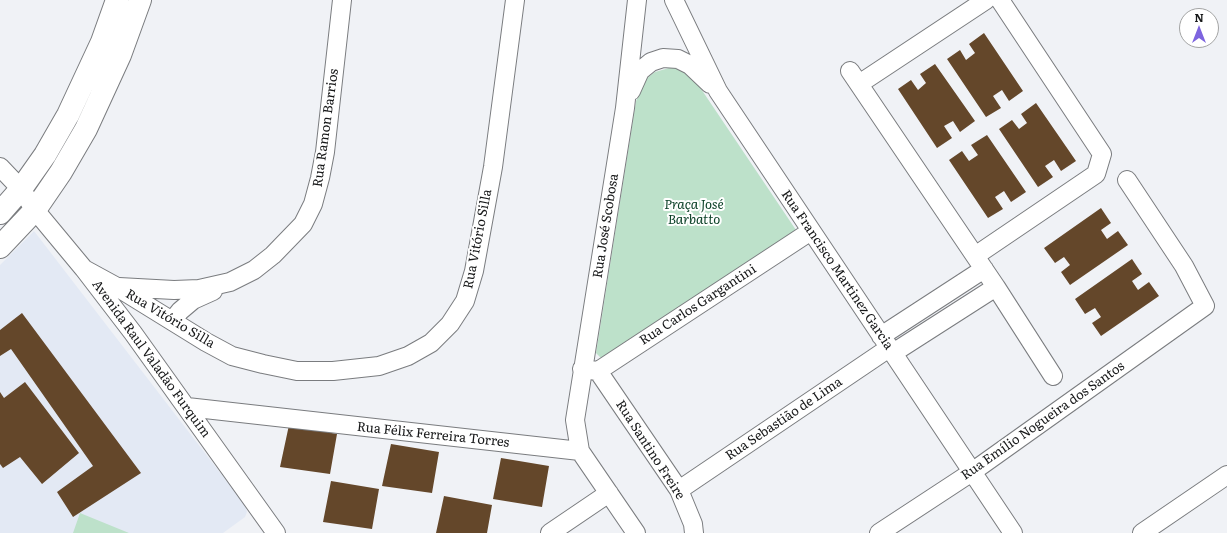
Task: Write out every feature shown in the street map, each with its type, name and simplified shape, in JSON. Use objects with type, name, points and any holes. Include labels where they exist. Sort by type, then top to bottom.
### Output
[{"type":"main road","points":[[0,213],[21,189],[45,155],[68,115],[102,42],[117,0]]},
{"type":"main road","points":[[0,247],[35,210],[61,172],[86,129],[120,55],[140,0]]},
{"type":"street","name":"Rua Ramon Barrios","points":[[84,269],[116,287],[174,290],[199,289],[230,282],[254,270],[273,256],[303,224],[313,204],[325,152],[342,0]]},
{"type":"street","name":"Rua Vitório Silla","points":[[116,287],[206,342],[232,356],[297,371],[333,371],[379,366],[408,356],[431,343],[450,324],[465,301],[474,271],[493,167],[515,0]]},
{"type":"street","name":"Rua José Scobosa","points":[[580,451],[575,420],[590,370],[625,108],[637,0]]},
{"type":"street","name":"Rua Francisco Martinez Garcia","points":[[674,0],[718,91],[1013,533]]},
{"type":"street","points":[[986,0],[854,78],[996,287],[1052,376]]},
{"type":"street","points":[[888,346],[979,263],[1096,174],[1102,154],[1000,0]]},
{"type":"street","points":[[625,108],[633,84],[640,71],[651,62],[663,58],[678,59],[690,65],[718,91]]},
{"type":"street","name":"Avenida Raul Valadão Furquim","points":[[0,167],[21,189],[35,210],[84,269],[187,407],[268,530]]},
{"type":"street","name":"Rua Emílio Nogueira dos Santos","points":[[879,533],[972,472],[1205,306],[1184,266],[1127,180]]},
{"type":"street","name":"Rua Carlos Gargantini","points":[[590,370],[811,231]]},
{"type":"street","points":[[172,321],[180,311],[193,300],[230,282]]},
{"type":"street","points":[[888,346],[996,287]]},
{"type":"street","name":"Rua Sebastião de Lima","points":[[679,490],[888,346]]},
{"type":"street","name":"Rua Santino Freire","points":[[590,370],[679,490],[693,524],[694,533]]},
{"type":"street","name":"Rua Félix Ferreira Torres","points":[[187,407],[580,451]]},
{"type":"street","points":[[580,451],[636,533]]},
{"type":"street","points":[[1142,533],[1227,475]]},
{"type":"street","points":[[550,533],[609,493]]},
{"type":"shaded area","points":[[34,231],[245,505],[247,512],[245,517],[223,533],[0,533],[0,265]]},
{"type":"green space","name":"Praça José Barbatto","points":[[669,68],[678,68],[689,71],[798,233],[602,359],[596,353],[636,101],[647,78],[655,72]]},
{"type":"green space","points":[[80,513],[129,533],[73,533]]},
{"type":"building","points":[[984,33],[1023,91],[1009,101],[1002,90],[993,96],[1001,108],[986,117],[947,59],[960,50],[966,60],[975,53],[969,44]]},
{"type":"building","points":[[935,64],[975,121],[960,132],[953,121],[944,126],[952,138],[937,148],[898,89],[911,80],[918,90],[926,83],[920,74]]},
{"type":"building","points":[[1036,103],[1076,161],[1061,171],[1054,160],[1045,166],[1053,177],[1038,187],[999,129],[1012,120],[1019,129],[1027,123],[1021,114]]},
{"type":"building","points":[[987,135],[1026,192],[1011,202],[1004,191],[995,197],[1003,209],[988,218],[949,160],[962,151],[969,161],[978,155],[971,145]]},
{"type":"building","points":[[1101,208],[1111,223],[1101,230],[1107,239],[1118,231],[1128,245],[1070,285],[1061,272],[1070,265],[1064,257],[1055,263],[1044,248]]},
{"type":"building","points":[[1132,259],[1142,274],[1132,281],[1138,290],[1149,282],[1159,296],[1101,336],[1092,323],[1101,317],[1095,308],[1085,314],[1075,299]]},
{"type":"building","points":[[22,313],[141,473],[73,517],[57,492],[93,466],[11,349],[0,356],[0,330]]},
{"type":"building","points":[[25,382],[79,453],[42,484],[20,457],[3,468],[0,464],[0,392],[4,398]]},
{"type":"building","points":[[289,425],[337,434],[330,474],[280,467]]},
{"type":"building","points":[[391,444],[439,452],[432,493],[382,486]]},
{"type":"building","points":[[501,458],[549,466],[542,507],[493,499]]},
{"type":"building","points":[[331,481],[379,489],[372,529],[323,522]]},
{"type":"building","points":[[444,496],[492,505],[487,533],[436,533]]}]
